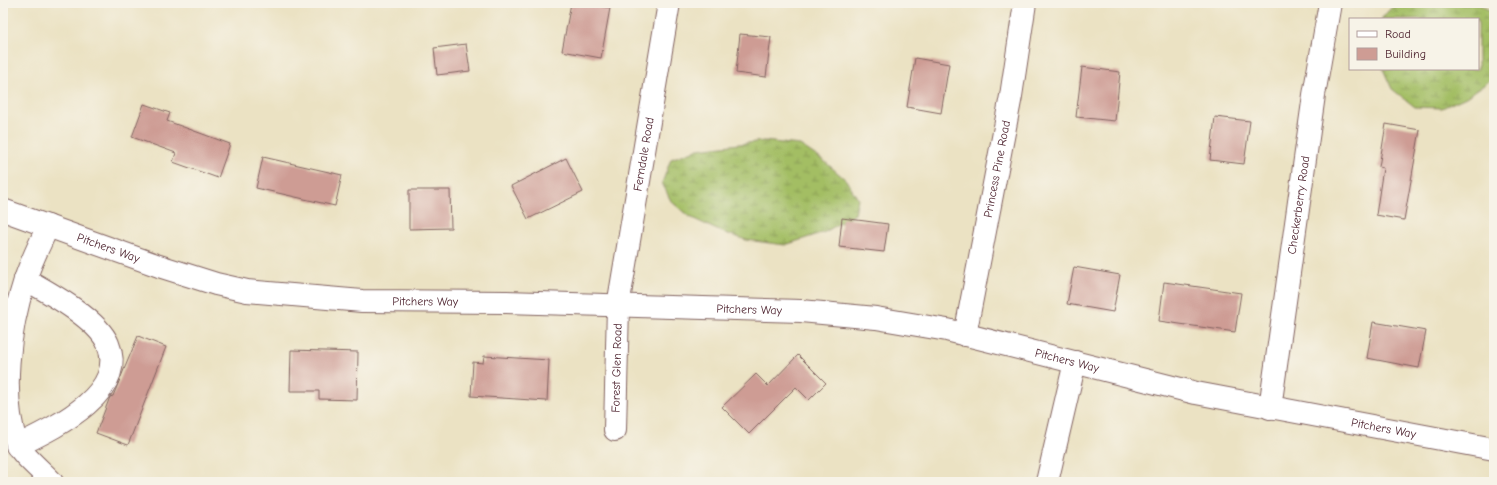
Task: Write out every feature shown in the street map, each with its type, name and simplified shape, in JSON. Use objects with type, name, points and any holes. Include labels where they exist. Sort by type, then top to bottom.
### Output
[{"type":"main road","name":"Ferndale Road","points":[[618,306],[669,3]]},
{"type":"main road","name":"Princess Pine Road","points":[[965,335],[1011,96],[1025,3]]},
{"type":"main road","name":"Checkerberry Road","points":[[1270,408],[1314,95],[1330,3]]},
{"type":"main road","name":"Pitchers Way","points":[[3,210],[159,266],[216,284],[247,291],[362,301],[506,302],[801,311],[847,314],[902,322],[965,335],[1166,386],[1270,408],[1494,449]]},
{"type":"main road","points":[[48,226],[25,278],[6,360],[4,387],[8,419],[17,446],[52,482]]},
{"type":"main road","points":[[17,446],[68,419],[86,406],[108,377],[111,359],[108,344],[98,330],[61,300],[25,278]]},
{"type":"main road","name":"Forest Glen Road","points":[[615,430],[618,306]]},
{"type":"main road","points":[[1047,482],[1075,362]]},
{"type":"green space","points":[[1407,3],[1477,3],[1494,13],[1494,78],[1466,97],[1442,108],[1415,107],[1392,89],[1383,70],[1479,70],[1479,18],[1382,18],[1391,8]]},
{"type":"green space","points":[[764,141],[800,145],[824,161],[846,180],[858,199],[855,214],[825,232],[785,245],[746,240],[719,231],[688,216],[671,201],[662,183],[671,159],[698,149]]},
{"type":"building","points":[[571,3],[583,3],[610,8],[601,58],[562,51]]},
{"type":"building","points":[[740,34],[771,37],[766,77],[736,73]]},
{"type":"building","points":[[466,44],[470,71],[437,75],[434,48]]},
{"type":"building","points":[[915,58],[949,64],[941,113],[907,107]]},
{"type":"building","points":[[1082,67],[1120,72],[1115,121],[1076,117]]},
{"type":"building","points":[[144,104],[170,113],[167,121],[230,144],[218,178],[173,162],[176,153],[132,137]]},
{"type":"building","points":[[1215,117],[1250,121],[1244,164],[1210,160]]},
{"type":"building","points":[[1386,124],[1420,130],[1404,220],[1376,215],[1383,168],[1379,167]]},
{"type":"building","points":[[263,157],[342,175],[335,206],[256,188]]},
{"type":"building","points":[[566,158],[583,192],[528,219],[511,186]]},
{"type":"building","points":[[409,190],[450,190],[451,228],[409,229]]},
{"type":"building","points":[[842,218],[888,224],[884,252],[839,247]]},
{"type":"building","points":[[1074,267],[1120,275],[1113,312],[1067,304]]},
{"type":"building","points":[[1164,282],[1241,293],[1235,332],[1159,321]]},
{"type":"building","points":[[1373,322],[1426,331],[1419,368],[1367,358]]},
{"type":"building","points":[[138,336],[166,347],[128,445],[96,433],[110,397],[113,396]]},
{"type":"building","points":[[291,350],[358,352],[357,400],[319,399],[319,391],[290,391]]},
{"type":"building","points":[[798,355],[826,383],[809,400],[796,387],[749,434],[722,407],[756,374],[768,386]]},
{"type":"building","points":[[484,356],[549,360],[547,401],[471,396],[473,362],[483,363]]}]
